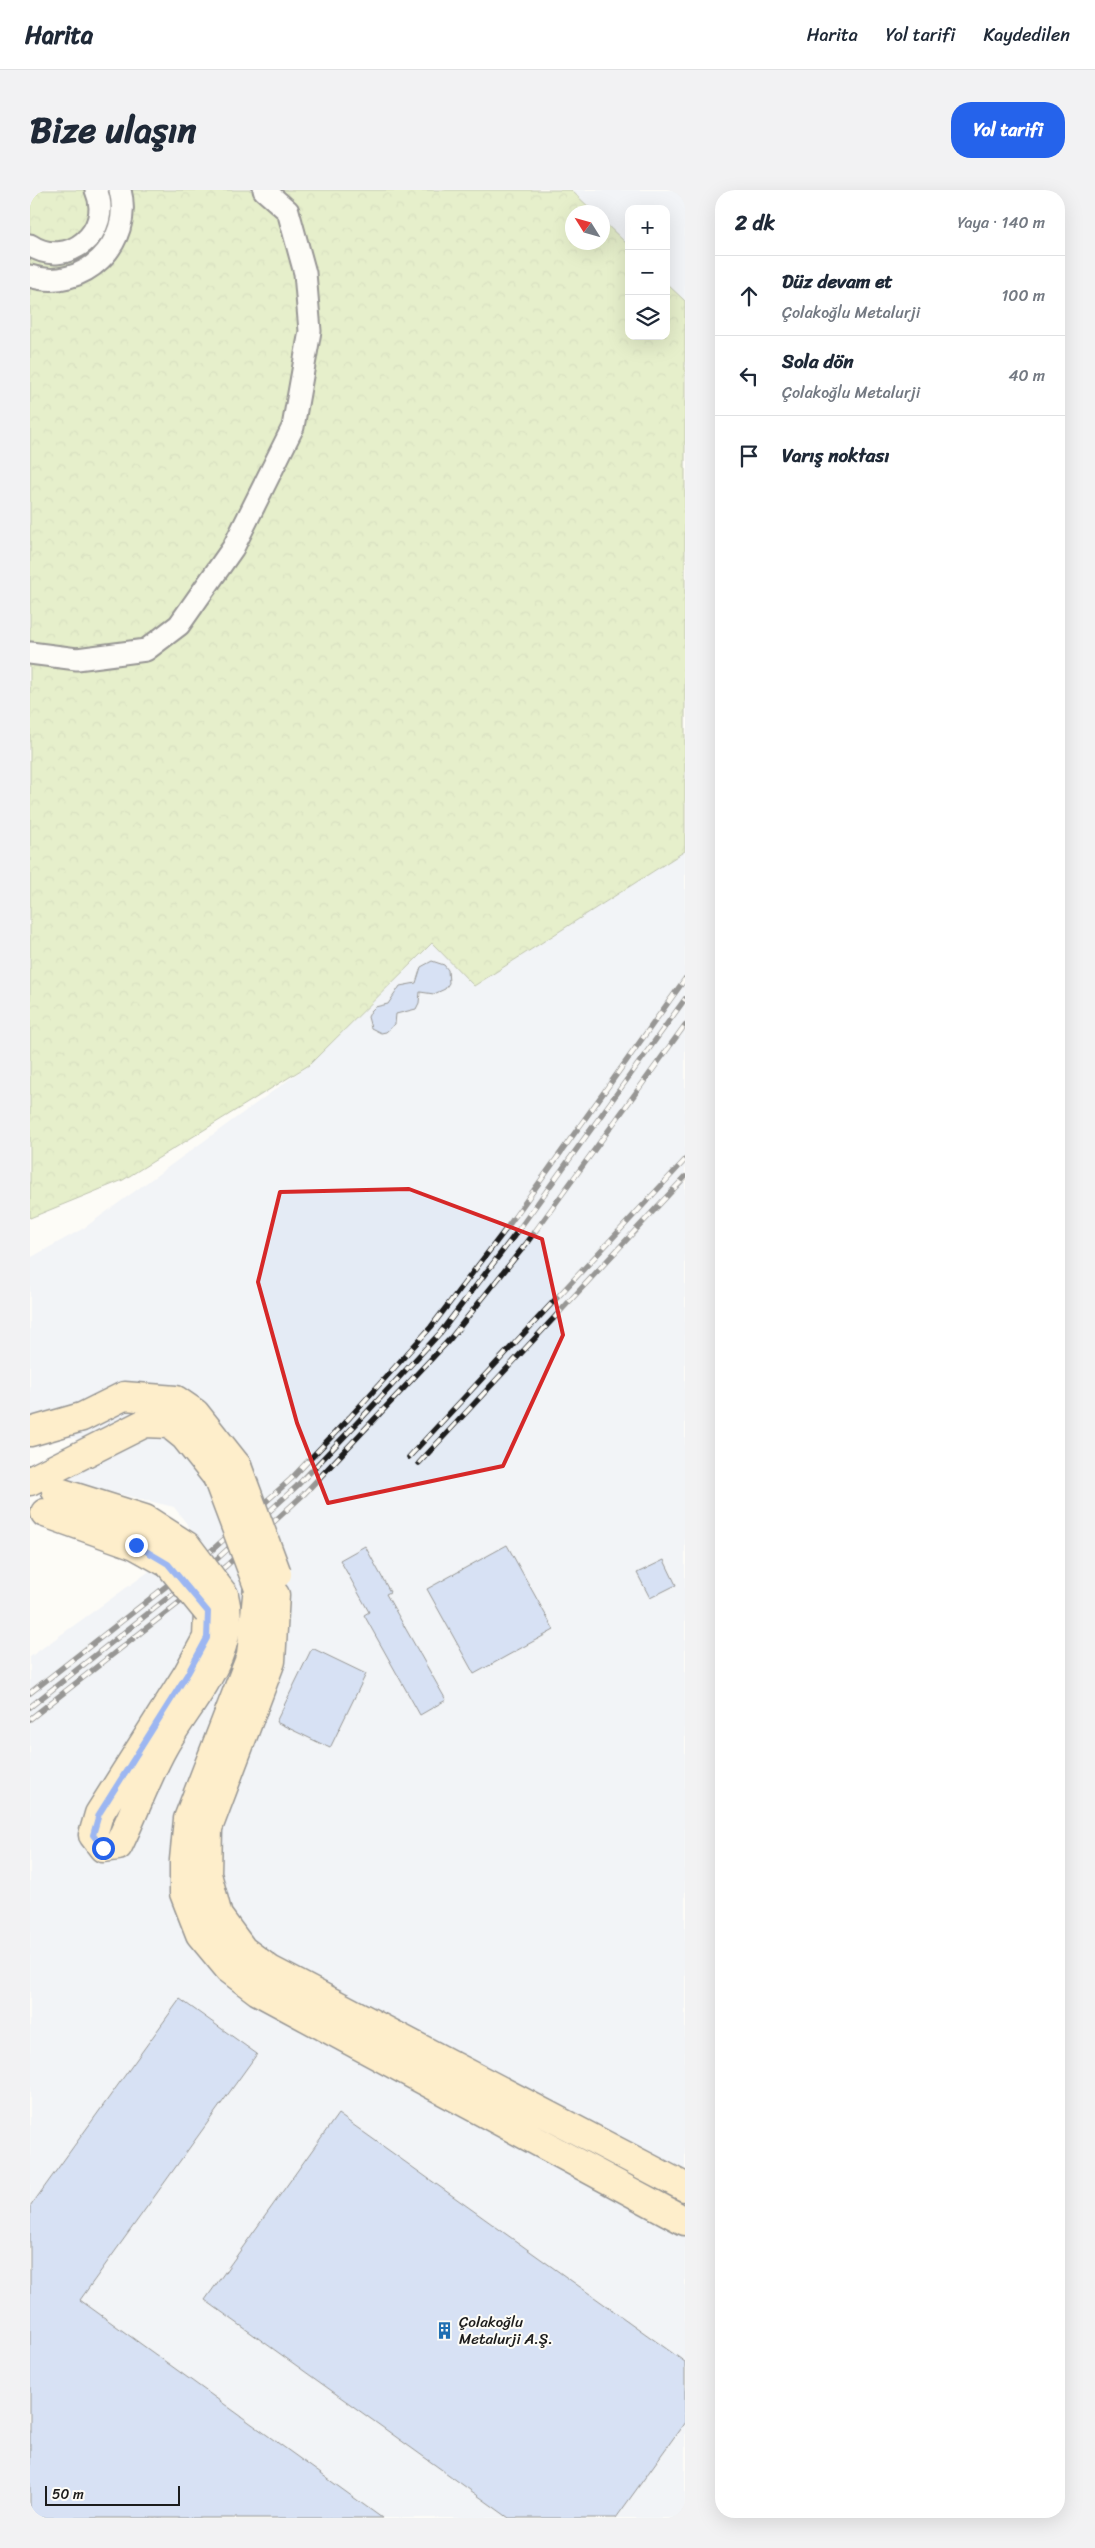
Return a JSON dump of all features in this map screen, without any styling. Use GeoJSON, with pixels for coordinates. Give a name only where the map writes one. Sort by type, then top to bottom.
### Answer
{"type":"FeatureCollection","features":[{"type":"Feature","properties":{"kind":"main road"},"geometry":{"type":"LineString","coordinates":[[30,1432],[82,1417],[124,1396],[176,1400],[195,1413],[227,1472],[258,1586],[252,1656],[188,1819],[184,1892],[209,1925],[229,1969],[258,1990],[685,2221]]}},
{"type":"Feature","properties":{"kind":"main road"},"geometry":{"type":"LineString","coordinates":[[30,1481],[145,1423],[169,1424],[227,1472]]}},
{"type":"Feature","properties":{"kind":"main road"},"geometry":{"type":"LineString","coordinates":[[50,1502],[136,1545],[178,1555],[216,1604],[228,1612],[222,1650],[163,1746],[118,1846],[103,1848],[93,1835],[99,1814],[207,1638],[216,1604]]}},
{"type":"Feature","properties":{"kind":"main road"},"geometry":{"type":"LineString","coordinates":[[209,1925],[270,1970],[685,2187]]}},
{"type":"Feature","properties":{"kind":"street"},"geometry":{"type":"LineString","coordinates":[[30,276],[48,280],[73,276],[85,272],[105,256],[118,234],[122,222],[120,190]]}},
{"type":"Feature","properties":{"kind":"street"},"geometry":{"type":"LineString","coordinates":[[30,654],[77,659],[146,650],[180,625],[233,548],[293,427],[310,331],[304,273],[288,211],[264,190]]}},
{"type":"Feature","properties":{"kind":"street"},"geometry":{"type":"LineString","coordinates":[[30,245],[42,252],[60,253],[69,251],[85,242],[96,228],[99,219],[99,191]]}},
{"type":"Feature","properties":{"kind":"highlighted area"},"geometry":{"type":"Polygon","coordinates":[[[409,1189],[542,1239],[563,1335],[503,1466],[328,1503],[297,1423],[258,1282],[280,1192],[409,1189]]]}},
{"type":"Feature","properties":{"kind":"shaded area"},"geometry":{"type":"Polygon","coordinates":[[[571,190],[685,190],[685,301],[670,287],[670,205],[625,205],[625,242],[610,228],[610,205],[587,205],[571,190]]]}},
{"type":"Feature","properties":{"kind":"shaded area"},"geometry":{"type":"Polygon","coordinates":[[[685,851],[685,2518],[30,2518],[30,1657],[158,1565],[202,1544],[174,1507],[57,1479],[81,1440],[30,1428],[30,1258],[84,1228],[309,1065],[433,943],[475,986],[685,851]]]}},
{"type":"Feature","properties":{"kind":"green space"},"geometry":{"type":"Polygon","coordinates":[[[30,190],[571,190],[587,205],[565,205],[565,250],[610,250],[610,228],[625,242],[625,340],[670,340],[670,287],[685,301],[685,851],[474,986],[432,943],[309,1065],[123,1180],[30,1218],[30,190]]]}},
{"type":"Feature","properties":{"kind":"building"},"geometry":{"type":"Polygon","coordinates":[[[432,961],[444,965],[448,970],[449,983],[445,989],[434,994],[420,992],[419,1003],[416,1009],[396,1014],[395,1024],[386,1032],[381,1033],[371,1028],[368,1017],[371,1011],[375,1007],[388,1004],[400,986],[416,983],[421,967],[432,961]]]}},
{"type":"Feature","properties":{"kind":"building"},"geometry":{"type":"Polygon","coordinates":[[[507,1545],[554,1630],[474,1674],[427,1589],[507,1545]]]}},
{"type":"Feature","properties":{"kind":"building"},"geometry":{"type":"Polygon","coordinates":[[[365,1546],[390,1592],[386,1594],[446,1700],[420,1715],[364,1615],[369,1612],[340,1560],[365,1546]]]}},
{"type":"Feature","properties":{"kind":"building"},"geometry":{"type":"Polygon","coordinates":[[[664,1560],[676,1585],[650,1598],[637,1573],[664,1560]]]}},
{"type":"Feature","properties":{"kind":"building"},"geometry":{"type":"Polygon","coordinates":[[[312,1648],[366,1674],[330,1748],[276,1722],[312,1648]]]}},
{"type":"Feature","properties":{"kind":"building"},"geometry":{"type":"Polygon","coordinates":[[[180,1999],[257,2054],[80,2300],[382,2518],[30,2518],[30,2207],[180,1999]]]}},
{"type":"Feature","properties":{"kind":"building","name":"Çolakoğlu Metalurji A.Ş."},"geometry":{"type":"Polygon","coordinates":[[[338,2114],[685,2362],[685,2422],[616,2518],[509,2518],[205,2300],[338,2114]]]}},
{"type":"Feature","properties":{"kind":"railway"},"geometry":{"type":"LineString","coordinates":[[30,1693],[211,1551],[291,1479],[350,1417],[431,1327],[506,1229],[685,979]]}},
{"type":"Feature","properties":{"kind":"railway"},"geometry":{"type":"LineString","coordinates":[[30,1707],[218,1558],[297,1486],[357,1423],[440,1333],[514,1236],[685,999]]}},
{"type":"Feature","properties":{"kind":"railway"},"geometry":{"type":"LineString","coordinates":[[30,1719],[226,1566],[304,1494],[450,1339],[526,1244],[685,1025]]}},
{"type":"Feature","properties":{"kind":"railway"},"geometry":{"type":"LineString","coordinates":[[409,1457],[685,1160]]}},
{"type":"Feature","properties":{"kind":"railway"},"geometry":{"type":"LineString","coordinates":[[419,1463],[685,1177]]}},
{"type":"Feature","properties":{"kind":"place","name":"Çolakoğlu Metalurji A.Ş."},"geometry":{"type":"Point","coordinates":[445,2331]}},
{"type":"Feature","properties":{"kind":"route"},"geometry":{"type":"LineString","coordinates":[[103,1848],[93,1835],[99,1814],[188,1673],[207,1638],[208,1612],[168,1564],[136,1545]]}}]}
